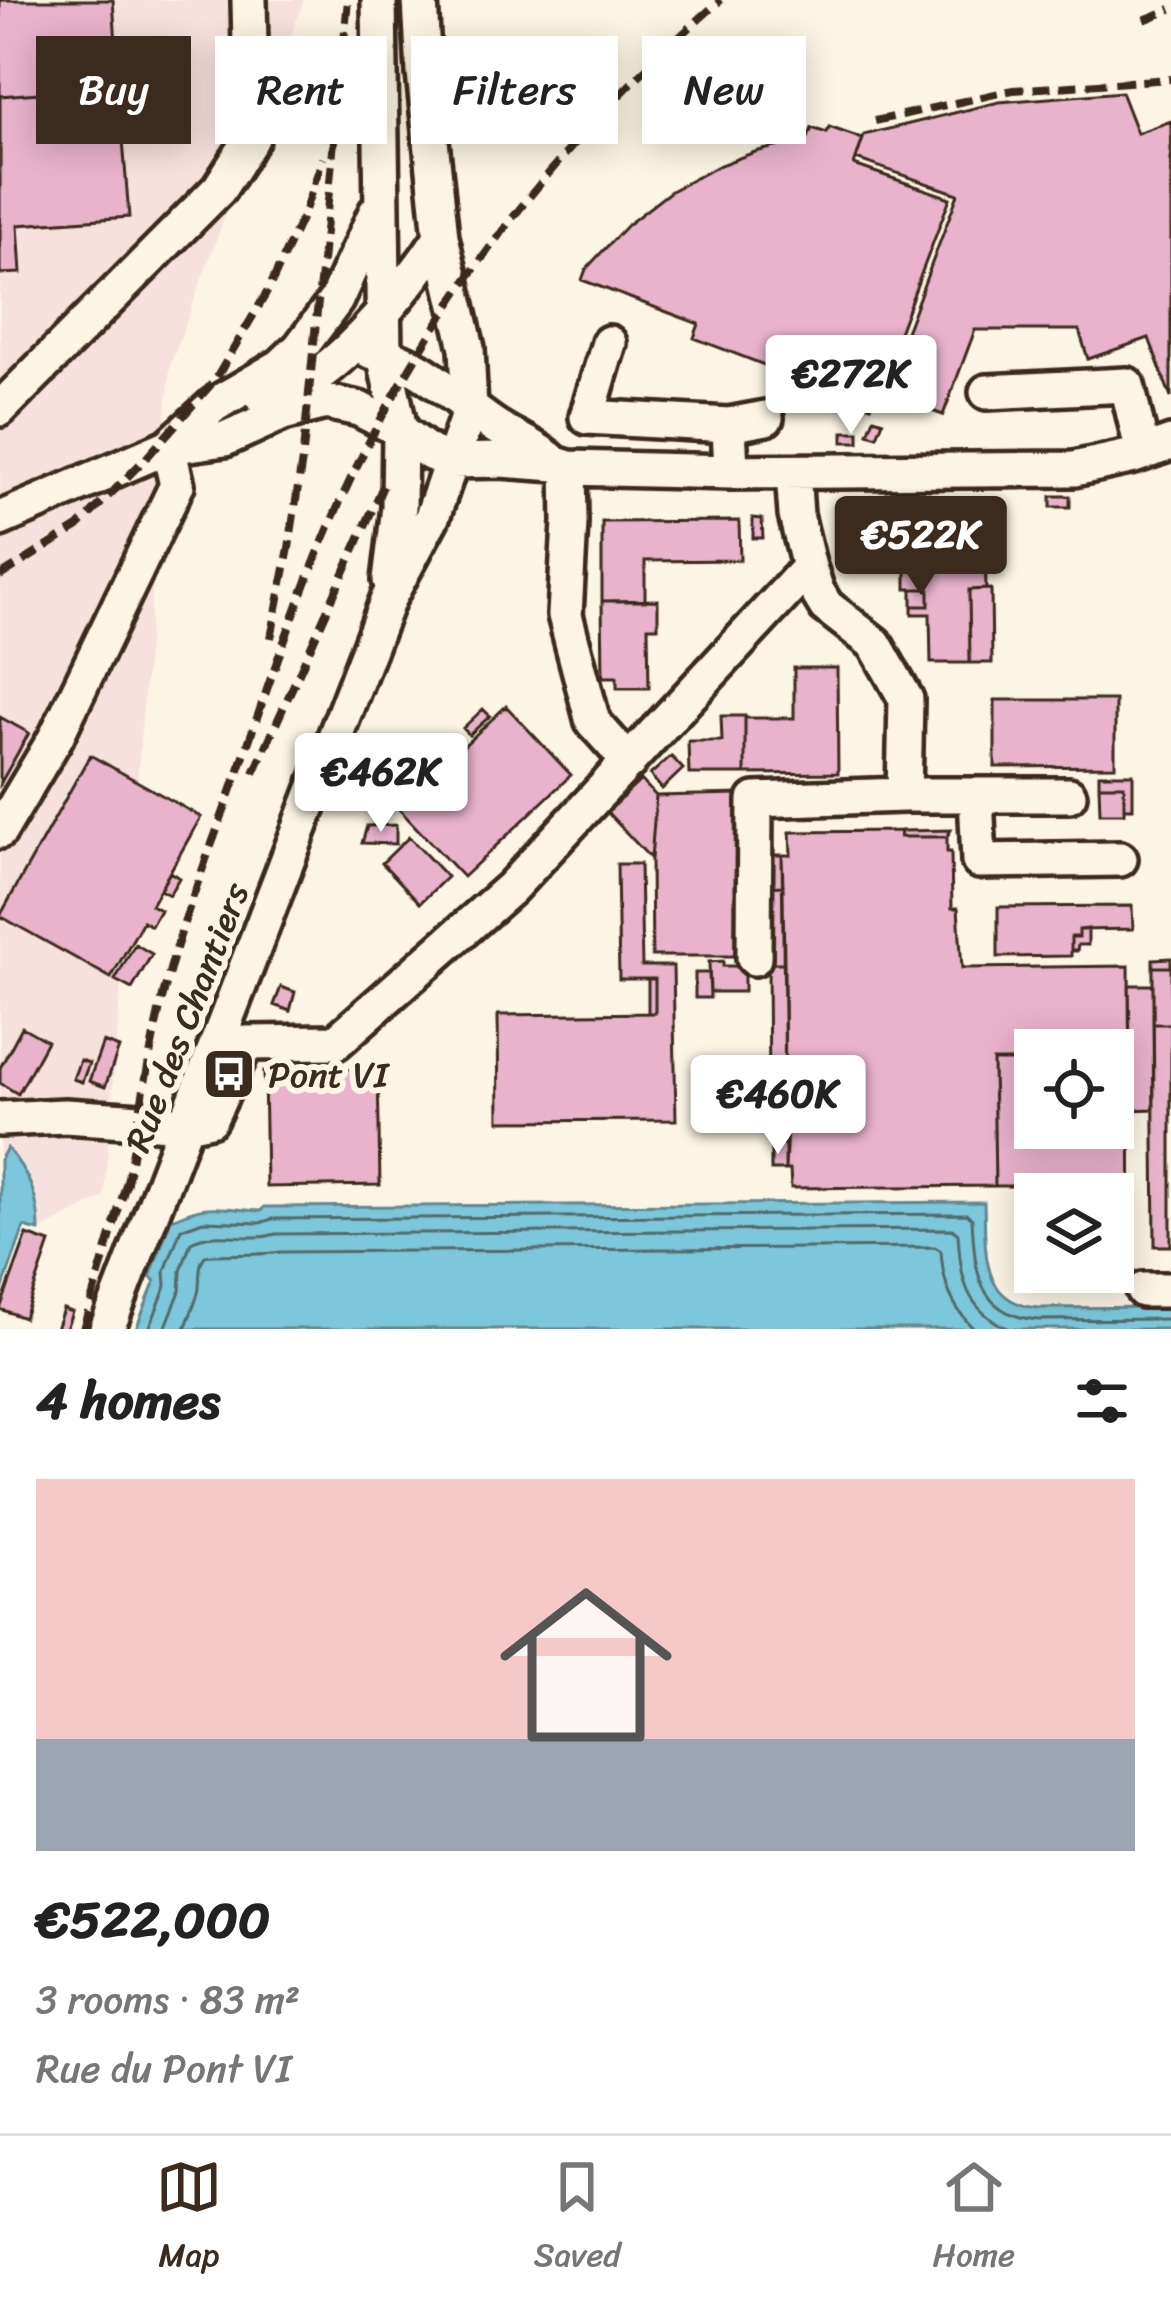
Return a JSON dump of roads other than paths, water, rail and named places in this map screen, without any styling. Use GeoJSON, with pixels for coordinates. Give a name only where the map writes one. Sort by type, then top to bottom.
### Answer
{"type":"FeatureCollection","features":[{"type":"Feature","properties":{"kind":"street"},"geometry":{"type":"LineString","coordinates":[[0,409],[219,189],[252,138],[249,0]]}},
{"type":"Feature","properties":{"kind":"street","name":"Rue des Chantiers"},"geometry":{"type":"LineString","coordinates":[[379,0],[382,310],[400,430],[399,507],[388,599]]}},
{"type":"Feature","properties":{"kind":"street","name":"Rue des Chantiers"},"geometry":{"type":"LineString","coordinates":[[108,1328],[388,599],[423,538],[470,409],[467,347],[441,237],[420,0]]}},
{"type":"Feature","properties":{"kind":"street"},"geometry":{"type":"LineString","coordinates":[[168,447],[214,405],[280,366],[315,330],[335,300],[380,202]]}},
{"type":"Feature","properties":{"kind":"street"},"geometry":{"type":"LineString","coordinates":[[0,519],[310,380],[349,349],[418,272],[441,237]]}},
{"type":"Feature","properties":{"kind":"street"},"geometry":{"type":"LineString","coordinates":[[609,343],[586,418],[729,425],[766,418]]}},
{"type":"Feature","properties":{"kind":"street"},"geometry":{"type":"LineString","coordinates":[[280,366],[349,349],[385,354],[423,371],[470,409],[563,466],[570,522],[565,615],[593,722],[629,762]]}},
{"type":"Feature","properties":{"kind":"street"},"geometry":{"type":"LineString","coordinates":[[168,447],[225,439],[283,413],[326,402],[359,409],[451,461],[731,472],[1074,469],[1157,448],[1127,385],[987,392]]}},
{"type":"Feature","properties":{"kind":"street"},"geometry":{"type":"LineString","coordinates":[[729,425],[731,472]]}},
{"type":"Feature","properties":{"kind":"street"},"geometry":{"type":"LineString","coordinates":[[0,831],[56,737],[177,484],[168,447]]}},
{"type":"Feature","properties":{"kind":"street"},"geometry":{"type":"LineString","coordinates":[[399,507],[451,461]]}},
{"type":"Feature","properties":{"kind":"street"},"geometry":{"type":"LineString","coordinates":[[793,472],[796,515],[817,591],[826,606],[875,644],[906,699],[904,795]]}},
{"type":"Feature","properties":{"kind":"street"},"geometry":{"type":"LineString","coordinates":[[0,1119],[65,1116],[186,1124],[210,1119],[246,1043],[336,1042],[512,888],[809,567]]}},
{"type":"Feature","properties":{"kind":"street"},"geometry":{"type":"LineString","coordinates":[[976,795],[979,861],[1120,859]]}},
{"type":"Feature","properties":{"kind":"street"},"geometry":{"type":"LineString","coordinates":[[754,958],[755,800],[1069,795]]}},
{"type":"Feature","properties":{"kind":"water"},"geometry":{"type":"Polygon","coordinates":[[[7,1148],[31,1187],[39,1231],[24,1227],[0,1296],[0,1160],[7,1148]]]}},
{"type":"Feature","properties":{"kind":"water"},"geometry":{"type":"Polygon","coordinates":[[[984,1202],[989,1270],[1005,1296],[1039,1308],[1171,1307],[1171,1329],[136,1329],[171,1219],[200,1209],[984,1202]]]}},
{"type":"Feature","properties":{"kind":"railway"},"geometry":{"type":"LineString","coordinates":[[271,638],[303,453],[348,0]]}},
{"type":"Feature","properties":{"kind":"railway"},"geometry":{"type":"LineString","coordinates":[[126,1187],[157,1023],[189,908],[298,603],[371,438],[453,300],[550,171],[604,111],[721,0]]}},
{"type":"Feature","properties":{"kind":"railway"},"geometry":{"type":"LineString","coordinates":[[1144,20],[1171,9]]}},
{"type":"Feature","properties":{"kind":"railway"},"geometry":{"type":"LineString","coordinates":[[875,121],[1013,90],[1171,79]]}},
{"type":"Feature","properties":{"kind":"railway"},"geometry":{"type":"LineString","coordinates":[[0,576],[78,527],[215,380],[269,289],[323,158]]}},
{"type":"Feature","properties":{"kind":"railway"},"geometry":{"type":"LineString","coordinates":[[254,773],[383,486]]}},
{"type":"Feature","properties":{"kind":"railway"},"geometry":{"type":"LineString","coordinates":[[83,1329],[129,1174]]}},
{"type":"Feature","properties":{"kind":"place","name":"Pont VI"},"geometry":{"type":"Point","coordinates":[229,1074]}}]}
